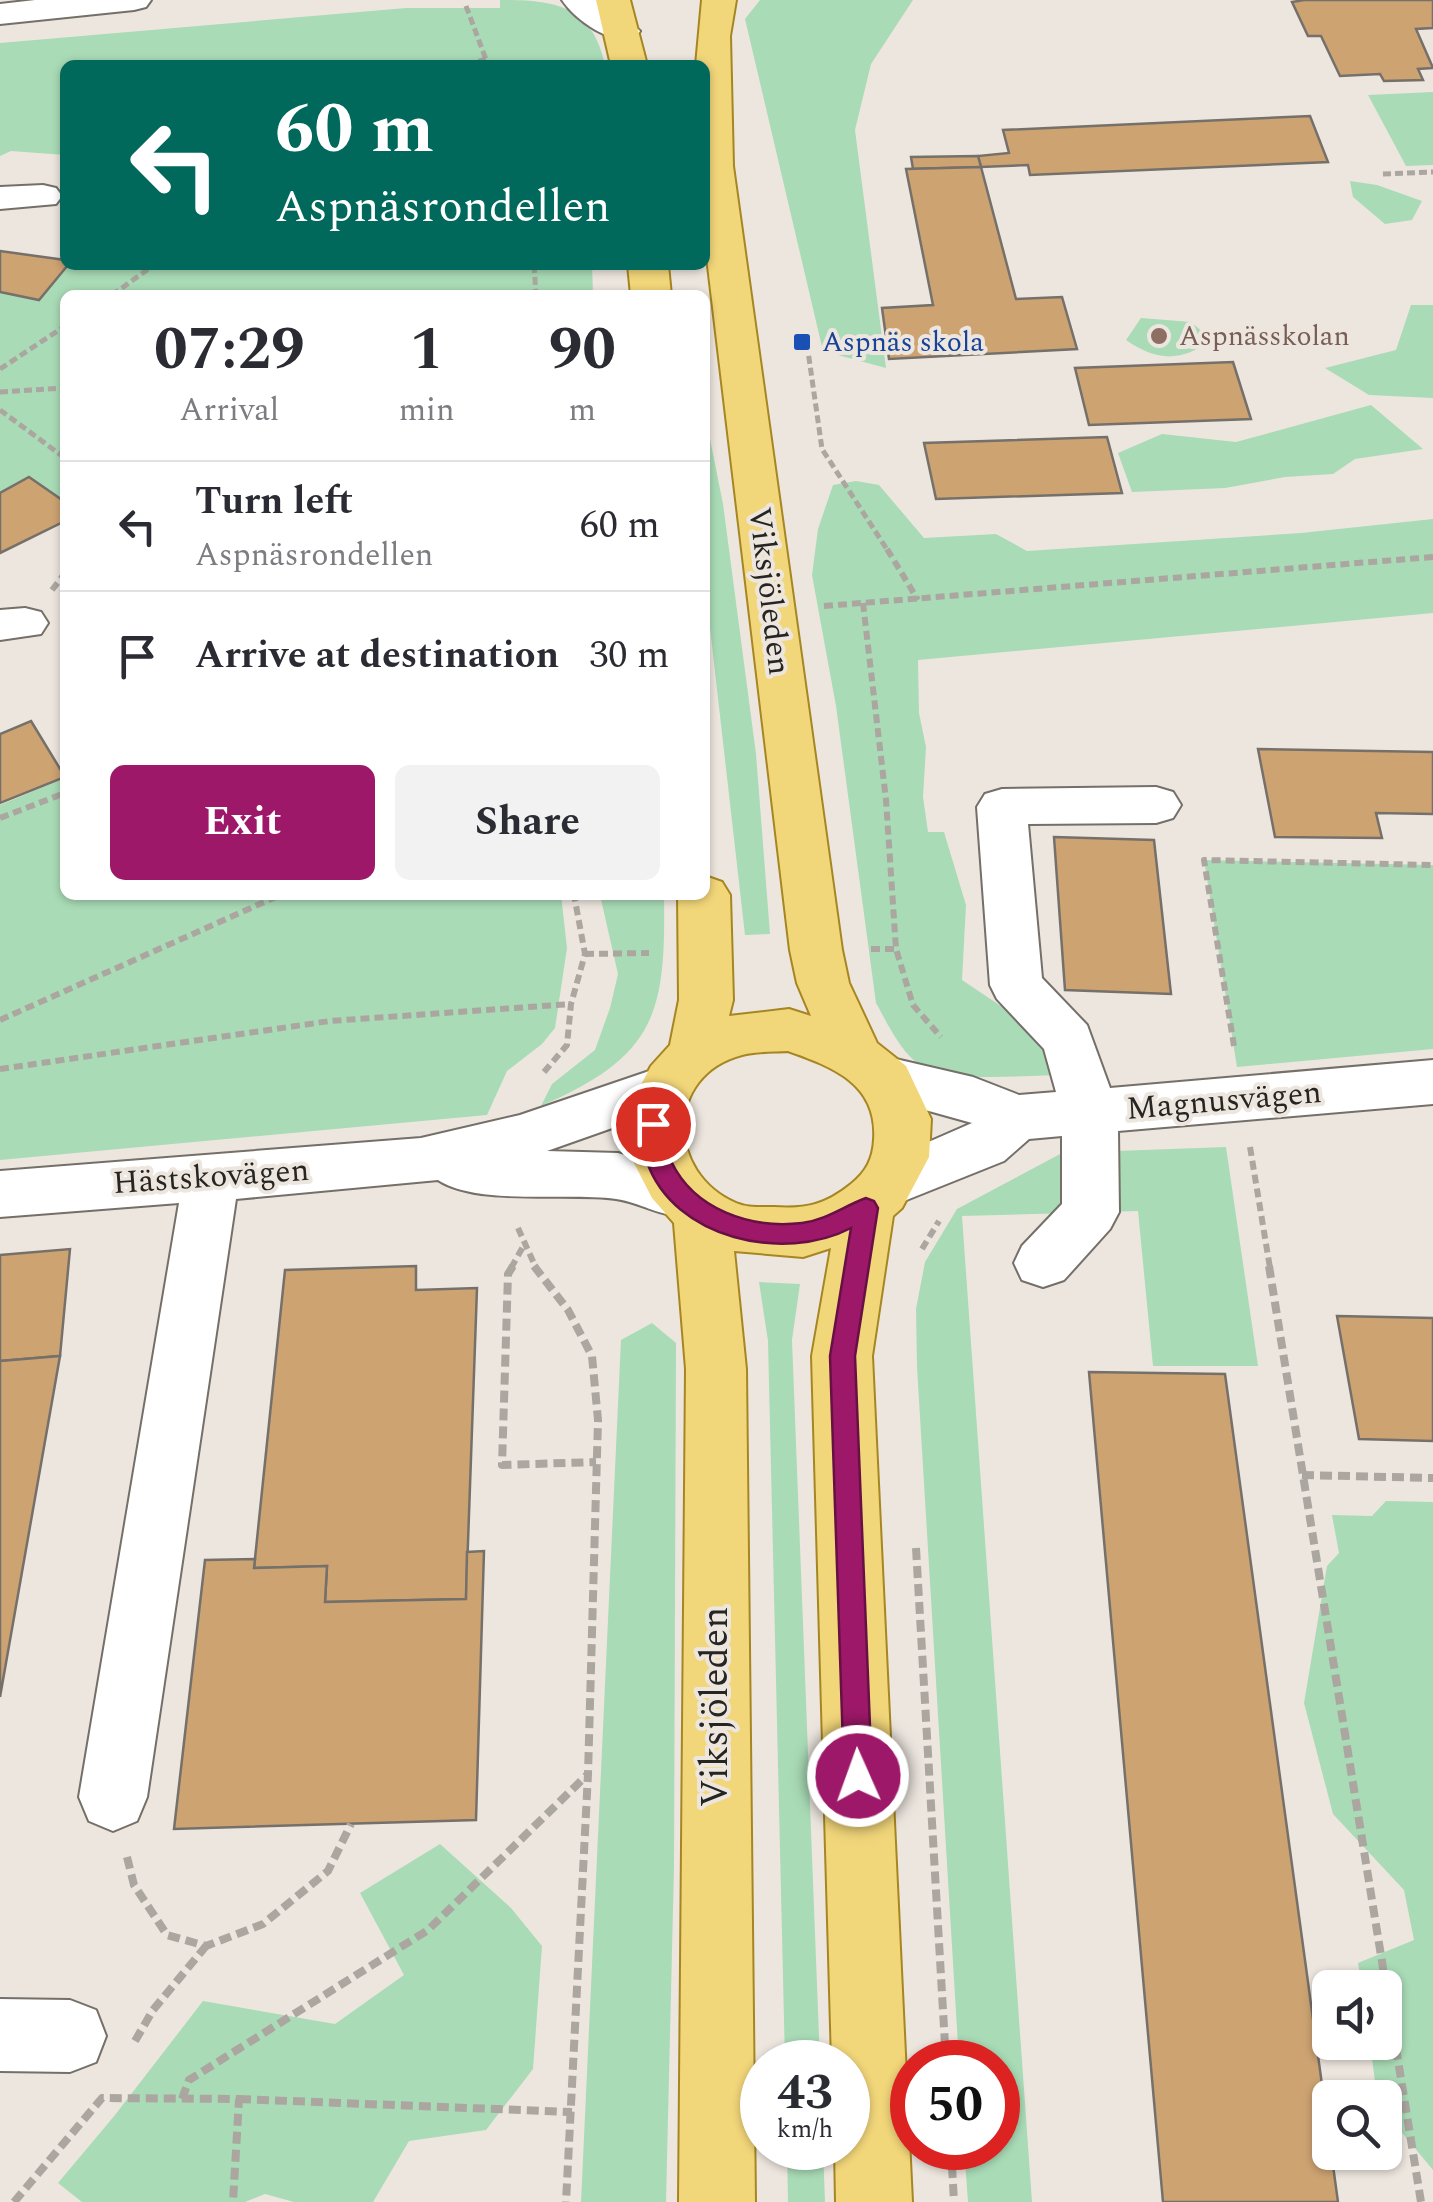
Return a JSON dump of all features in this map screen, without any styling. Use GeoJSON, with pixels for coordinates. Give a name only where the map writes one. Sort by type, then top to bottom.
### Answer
{"type":"FeatureCollection","features":[{"type":"Feature","properties":{"kind":"main road","name":"Viksjöleden"},"geometry":{"type":"LineString","coordinates":[[719,0],[713,36],[710,148],[816,950],[823,983],[870,1064]]}},
{"type":"Feature","properties":{"kind":"main road"},"geometry":{"type":"LineString","coordinates":[[682,16],[689,60]]}},
{"type":"Feature","properties":{"kind":"main road"},"geometry":{"type":"LineString","coordinates":[[704,900],[706,1000],[679,1071],[653,1124],[658,1161],[691,1203],[733,1227],[767,1234],[820,1229],[878,1196]]}},
{"type":"Feature","properties":{"kind":"main road"},"geometry":{"type":"LineString","coordinates":[[679,1071],[723,1039],[756,1031],[789,1030],[822,1036],[870,1064],[904,1116],[903,1156],[878,1196],[842,1356],[874,2202]]}},
{"type":"Feature","properties":{"kind":"main road","name":"Viksjöleden"},"geometry":{"type":"LineString","coordinates":[[691,1203],[716,1369],[716,2202]]}},
{"type":"Feature","properties":{"kind":"street"},"geometry":{"type":"LineString","coordinates":[[0,14],[154,0]]}},
{"type":"Feature","properties":{"kind":"street"},"geometry":{"type":"LineString","coordinates":[[579,0],[621,32]]}},
{"type":"Feature","properties":{"kind":"street"},"geometry":{"type":"LineString","coordinates":[[0,198],[43,196]]}},
{"type":"Feature","properties":{"kind":"street"},"geometry":{"type":"LineString","coordinates":[[1043,1264],[1090,1212],[1090,1113],[1068,1040],[1016,985],[1002,807],[1156,805]]}},
{"type":"Feature","properties":{"kind":"street","name":"Magnusvägen"},"geometry":{"type":"LineString","coordinates":[[870,1064],[973,1099],[1015,1118],[1433,1082]]}},
{"type":"Feature","properties":{"kind":"street","name":"Hästskovägen"},"geometry":{"type":"LineString","coordinates":[[520,1155],[679,1071]]}},
{"type":"Feature","properties":{"kind":"street"},"geometry":{"type":"LineString","coordinates":[[878,1196],[984,1146],[1015,1118]]}},
{"type":"Feature","properties":{"kind":"street","name":"Hästskovägen"},"geometry":{"type":"LineString","coordinates":[[0,1194],[520,1155],[618,1176],[691,1203]]}},
{"type":"Feature","properties":{"kind":"street"},"geometry":{"type":"LineString","coordinates":[[113,1797],[211,1176]]}},
{"type":"Feature","properties":{"kind":"street"},"geometry":{"type":"LineString","coordinates":[[0,2034],[103,2058]]}},
{"type":"Feature","properties":{"kind":"path"},"geometry":{"type":"LineString","coordinates":[[466,6],[486,60]]}},
{"type":"Feature","properties":{"kind":"path"},"geometry":{"type":"LineString","coordinates":[[1383,174],[1433,172]]}},
{"type":"Feature","properties":{"kind":"path"},"geometry":{"type":"LineString","coordinates":[[119,290],[147,270]]}},
{"type":"Feature","properties":{"kind":"path"},"geometry":{"type":"LineString","coordinates":[[0,369],[60,329]]}},
{"type":"Feature","properties":{"kind":"path"},"geometry":{"type":"LineString","coordinates":[[807,344],[822,450],[838,468],[918,600]]}},
{"type":"Feature","properties":{"kind":"path"},"geometry":{"type":"LineString","coordinates":[[0,392],[60,388]]}},
{"type":"Feature","properties":{"kind":"path"},"geometry":{"type":"LineString","coordinates":[[0,410],[60,454]]}},
{"type":"Feature","properties":{"kind":"path"},"geometry":{"type":"LineString","coordinates":[[824,606],[1433,557]]}},
{"type":"Feature","properties":{"kind":"path"},"geometry":{"type":"LineString","coordinates":[[863,604],[886,800],[896,949],[913,1004],[950,1044]]}},
{"type":"Feature","properties":{"kind":"path"},"geometry":{"type":"LineString","coordinates":[[0,818],[60,794]]}},
{"type":"Feature","properties":{"kind":"path"},"geometry":{"type":"LineString","coordinates":[[1422,2202],[1204,860],[1433,865]]}},
{"type":"Feature","properties":{"kind":"path"},"geometry":{"type":"LineString","coordinates":[[0,1020],[269,900]]}},
{"type":"Feature","properties":{"kind":"path"},"geometry":{"type":"LineString","coordinates":[[566,2202],[588,1774],[598,1420],[592,1356],[568,1310],[530,1261],[516,1222],[521,1108],[567,1045],[572,1004],[585,954],[575,900]]}},
{"type":"Feature","properties":{"kind":"path"},"geometry":{"type":"LineString","coordinates":[[0,1069],[330,1021],[572,1004]]}},
{"type":"Feature","properties":{"kind":"path"},"geometry":{"type":"LineString","coordinates":[[915,1261],[935,1226],[946,1216]]}},
{"type":"Feature","properties":{"kind":"path"},"geometry":{"type":"LineString","coordinates":[[524,1245],[508,1274],[502,1465],[596,1462]]}},
{"type":"Feature","properties":{"kind":"path"},"geometry":{"type":"LineString","coordinates":[[1302,1475],[1433,1478]]}},
{"type":"Feature","properties":{"kind":"path"},"geometry":{"type":"LineString","coordinates":[[915,1527],[945,2040]]}},
{"type":"Feature","properties":{"kind":"path"},"geometry":{"type":"LineString","coordinates":[[182,2099],[188,2080],[428,1930],[588,1774]]}},
{"type":"Feature","properties":{"kind":"path"},"geometry":{"type":"LineString","coordinates":[[113,1797],[134,1885],[167,1935],[206,1946]]}},
{"type":"Feature","properties":{"kind":"path"},"geometry":{"type":"LineString","coordinates":[[14,2202],[102,2098],[103,2058],[153,2010],[206,1946],[262,1924],[328,1871],[352,1824]]}},
{"type":"Feature","properties":{"kind":"path"},"geometry":{"type":"LineString","coordinates":[[102,2098],[572,2112]]}},
{"type":"Feature","properties":{"kind":"path"},"geometry":{"type":"LineString","coordinates":[[232,2202],[239,2100]]}},
{"type":"Feature","properties":{"kind":"path"},"geometry":{"type":"LineString","coordinates":[[952,2170],[954,2202]]}},
{"type":"Feature","properties":{"kind":"green space"},"geometry":{"type":"Polygon","coordinates":[[[500,0],[553,4],[568,10],[591,29],[604,60],[60,60],[60,155],[11,151],[0,156],[0,43],[406,8],[500,8],[500,0]]]}},
{"type":"Feature","properties":{"kind":"green space"},"geometry":{"type":"Polygon","coordinates":[[[760,0],[913,0],[871,64],[855,130],[886,368],[823,351],[745,19],[760,0]]]}},
{"type":"Feature","properties":{"kind":"green space"},"geometry":{"type":"Polygon","coordinates":[[[1433,92],[1433,165],[1406,166],[1368,95],[1433,92]]]}},
{"type":"Feature","properties":{"kind":"green space"},"geometry":{"type":"Polygon","coordinates":[[[1350,181],[1377,185],[1422,201],[1412,220],[1385,224],[1353,197],[1350,181]]]}},
{"type":"Feature","properties":{"kind":"green space"},"geometry":{"type":"Polygon","coordinates":[[[64,270],[592,270],[593,290],[60,290],[60,499],[29,477],[0,493],[0,292],[39,300],[64,270]]]}},
{"type":"Feature","properties":{"kind":"green space"},"geometry":{"type":"Polygon","coordinates":[[[1411,305],[1433,305],[1433,398],[1369,395],[1325,368],[1396,350],[1411,305]]]}},
{"type":"Feature","properties":{"kind":"green space"},"geometry":{"type":"Polygon","coordinates":[[[1141,318],[1191,322],[1211,339],[1179,355],[1148,352],[1126,340],[1141,318]]]}},
{"type":"Feature","properties":{"kind":"green space"},"geometry":{"type":"Polygon","coordinates":[[[1371,405],[1423,449],[1355,459],[1333,474],[1285,477],[1225,488],[1132,492],[1118,453],[1162,434],[1236,442],[1371,405]]]}},
{"type":"Feature","properties":{"kind":"green space"},"geometry":{"type":"Polygon","coordinates":[[[710,439],[723,504],[756,754],[770,934],[745,935],[710,628],[710,439]]]}},
{"type":"Feature","properties":{"kind":"green space"},"geometry":{"type":"Polygon","coordinates":[[[856,481],[879,485],[924,538],[996,534],[1027,551],[1301,533],[1433,519],[1433,613],[918,660],[928,832],[944,832],[966,905],[962,980],[1062,1047],[1068,1075],[975,1077],[928,1070],[904,1050],[876,1003],[836,706],[812,575],[818,529],[833,485],[856,481]]]}},
{"type":"Feature","properties":{"kind":"green space"},"geometry":{"type":"Polygon","coordinates":[[[60,780],[60,900],[562,900],[567,948],[555,1028],[542,1044],[507,1071],[487,1115],[0,1160],[0,805],[60,780]]]}},
{"type":"Feature","properties":{"kind":"green space"},"geometry":{"type":"Polygon","coordinates":[[[1204,860],[1433,865],[1433,1049],[1237,1067],[1204,860]]]}},
{"type":"Feature","properties":{"kind":"green space"},"geometry":{"type":"Polygon","coordinates":[[[601,900],[664,900],[662,971],[646,1026],[631,1049],[609,1069],[541,1106],[552,1084],[595,1050],[618,974],[601,900]]]}},
{"type":"Feature","properties":{"kind":"green space"},"geometry":{"type":"Polygon","coordinates":[[[1226,1147],[1258,1366],[1153,1366],[1138,1211],[962,1216],[1032,2202],[968,2202],[966,2170],[1020,2170],[1020,2040],[958,2040],[916,1309],[925,1262],[957,1209],[1062,1153],[1226,1147]]]}},
{"type":"Feature","properties":{"kind":"green space"},"geometry":{"type":"Polygon","coordinates":[[[759,1282],[800,1284],[792,1340],[819,2040],[784,2040],[768,1341],[759,1282]]]}},
{"type":"Feature","properties":{"kind":"green space"},"geometry":{"type":"Polygon","coordinates":[[[652,1323],[676,1343],[674,1867],[666,2202],[581,2202],[621,1340],[652,1323]]]}},
{"type":"Feature","properties":{"kind":"green space"},"geometry":{"type":"Polygon","coordinates":[[[1386,1501],[1433,1502],[1433,2170],[1402,2133],[1402,2080],[1375,2080],[1372,2060],[1402,2060],[1402,1970],[1359,1970],[1358,1963],[1414,1940],[1404,1890],[1333,1814],[1304,1703],[1327,1566],[1339,1553],[1332,1515],[1372,1516],[1386,1501]]]}},
{"type":"Feature","properties":{"kind":"green space"},"geometry":{"type":"Polygon","coordinates":[[[440,1844],[511,1908],[542,1946],[533,2069],[486,2130],[409,2141],[373,2202],[294,2202],[265,2194],[245,2202],[82,2202],[58,2183],[203,2001],[335,2024],[404,1975],[360,1893],[440,1844]]]}},
{"type":"Feature","properties":{"kind":"green space"},"geometry":{"type":"Polygon","coordinates":[[[787,2170],[824,2170],[825,2202],[788,2202],[787,2170]]]}},
{"type":"Feature","properties":{"kind":"building"},"geometry":{"type":"Polygon","coordinates":[[[1433,0],[1433,28],[1416,29],[1433,68],[1418,69],[1423,80],[1384,81],[1380,74],[1340,76],[1321,36],[1308,36],[1292,2],[1433,0]]]}},
{"type":"Feature","properties":{"kind":"building"},"geometry":{"type":"Polygon","coordinates":[[[1310,116],[1328,162],[1030,175],[1028,165],[981,167],[978,156],[1009,153],[1003,130],[1310,116]]]}},
{"type":"Feature","properties":{"kind":"building"},"geometry":{"type":"Polygon","coordinates":[[[978,156],[981,167],[913,169],[911,157],[978,156]]]}},
{"type":"Feature","properties":{"kind":"building"},"geometry":{"type":"Polygon","coordinates":[[[981,167],[1016,299],[1062,297],[1077,349],[889,359],[882,308],[933,305],[906,169],[981,167]]]}},
{"type":"Feature","properties":{"kind":"building"},"geometry":{"type":"Polygon","coordinates":[[[0,251],[60,259],[60,270],[64,270],[39,300],[0,292],[0,251]]]}},
{"type":"Feature","properties":{"kind":"building"},"geometry":{"type":"Polygon","coordinates":[[[1233,362],[1251,419],[1089,425],[1075,368],[1233,362]]]}},
{"type":"Feature","properties":{"kind":"building"},"geometry":{"type":"Polygon","coordinates":[[[1107,437],[1122,493],[936,499],[924,443],[1107,437]]]}},
{"type":"Feature","properties":{"kind":"building"},"geometry":{"type":"Polygon","coordinates":[[[29,477],[60,499],[60,523],[0,553],[0,493],[29,477]]]}},
{"type":"Feature","properties":{"kind":"building"},"geometry":{"type":"Polygon","coordinates":[[[31,721],[60,769],[60,779],[0,803],[0,734],[31,721]]]}},
{"type":"Feature","properties":{"kind":"building"},"geometry":{"type":"Polygon","coordinates":[[[1258,749],[1433,752],[1433,814],[1376,813],[1382,838],[1275,837],[1258,749]]]}},
{"type":"Feature","properties":{"kind":"building"},"geometry":{"type":"Polygon","coordinates":[[[1054,837],[1154,840],[1171,994],[1065,990],[1054,837]]]}},
{"type":"Feature","properties":{"kind":"building"},"geometry":{"type":"Polygon","coordinates":[[[70,1249],[60,1356],[0,1361],[0,1255],[70,1249]]]}},
{"type":"Feature","properties":{"kind":"building"},"geometry":{"type":"Polygon","coordinates":[[[416,1266],[416,1290],[477,1288],[466,1599],[325,1602],[327,1566],[254,1568],[285,1270],[416,1266]]]}},
{"type":"Feature","properties":{"kind":"building"},"geometry":{"type":"Polygon","coordinates":[[[1337,1316],[1433,1318],[1433,1441],[1359,1439],[1337,1316]]]}},
{"type":"Feature","properties":{"kind":"building"},"geometry":{"type":"Polygon","coordinates":[[[60,1356],[0,1697],[0,1361],[60,1356]]]}},
{"type":"Feature","properties":{"kind":"building"},"geometry":{"type":"Polygon","coordinates":[[[1089,1372],[1225,1374],[1312,2011],[1312,2060],[1319,2060],[1321,2080],[1312,2080],[1312,2170],[1334,2170],[1338,2202],[1163,2202],[1089,1372]]]}},
{"type":"Feature","properties":{"kind":"building"},"geometry":{"type":"Polygon","coordinates":[[[484,1551],[476,1820],[174,1829],[205,1560],[255,1559],[254,1568],[327,1566],[325,1602],[466,1599],[467,1552],[484,1551]]]}},
{"type":"Feature","properties":{"kind":"place","name":"Aspnässkolan"},"geometry":{"type":"Point","coordinates":[1159,336]}},
{"type":"Feature","properties":{"kind":"place","name":"Aspnäs skola"},"geometry":{"type":"Point","coordinates":[802,342]}},
{"type":"Feature","properties":{"kind":"route"},"geometry":{"type":"LineString","coordinates":[[653,1124],[658,1161],[680,1194],[702,1212],[733,1227],[767,1234],[803,1233],[837,1224],[866,1208],[842,1356],[858,1776]]}}]}
